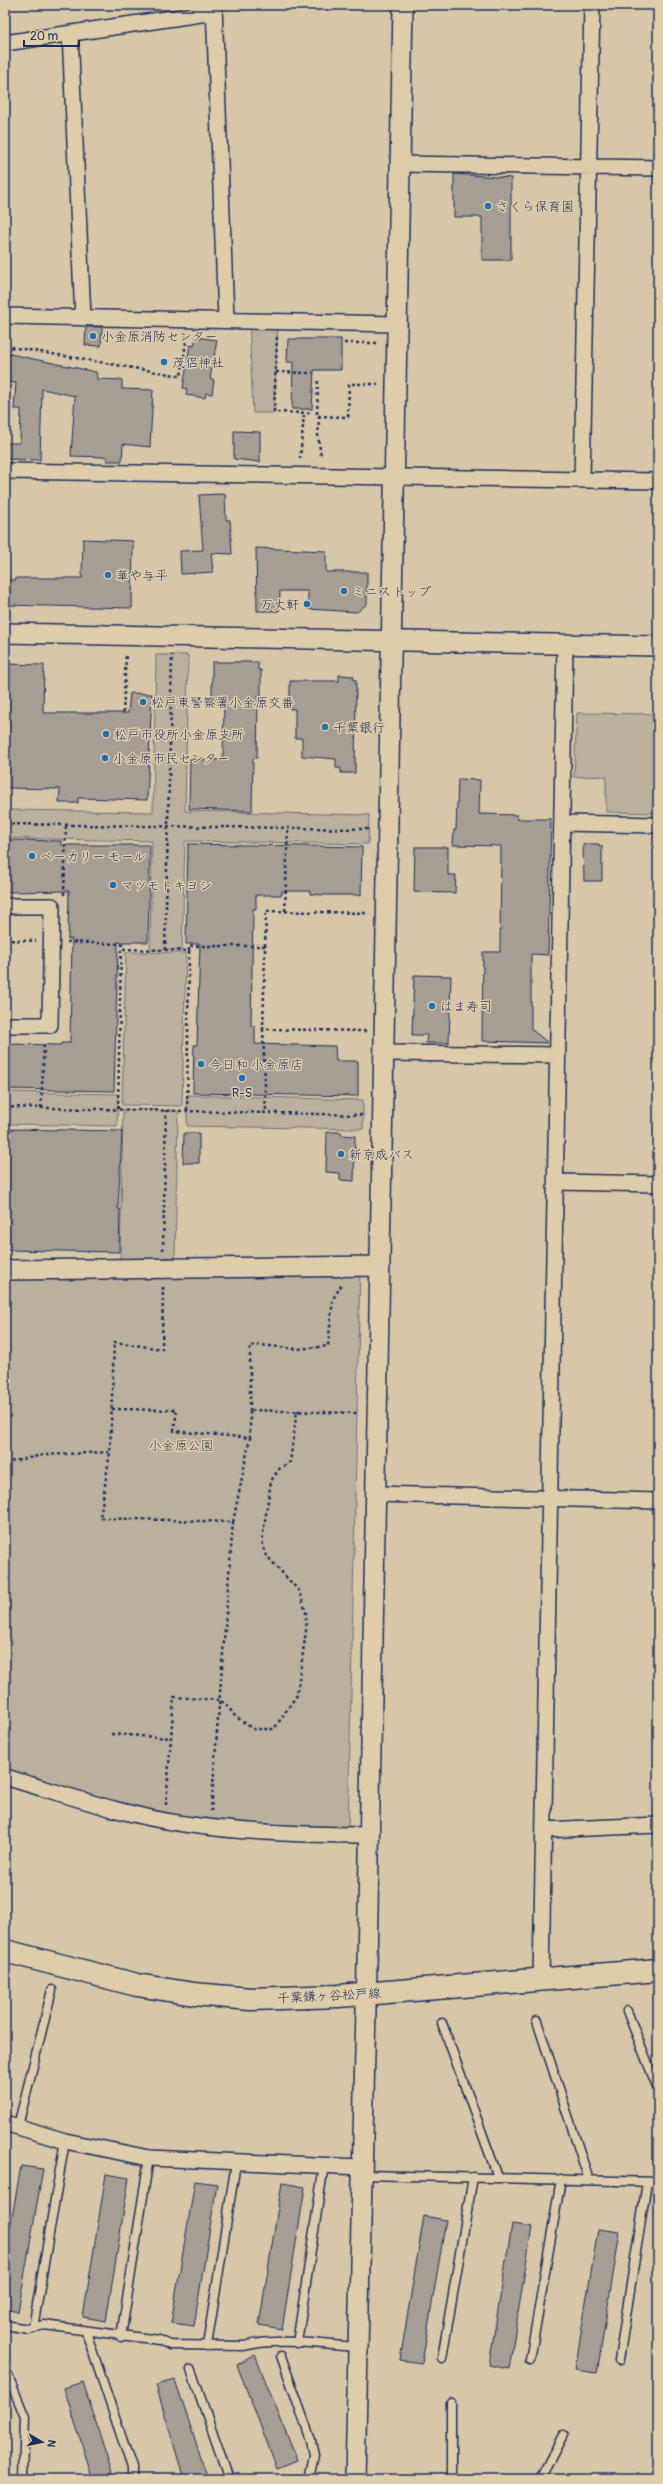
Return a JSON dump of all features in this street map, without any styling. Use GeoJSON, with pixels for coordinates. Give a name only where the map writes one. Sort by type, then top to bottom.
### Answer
{"type":"FeatureCollection","features":[{"type":"Feature","properties":{"kind":"main road","name":"千葉鎌ヶ谷松戸線"},"geometry":{"type":"LineString","coordinates":[[5,1951],[137,1985],[194,1994],[251,1999],[366,1994],[658,1970]]}},
{"type":"Feature","properties":{"kind":"street"},"geometry":{"type":"LineString","coordinates":[[355,2479],[387,913],[396,324],[403,5]]}},
{"type":"Feature","properties":{"kind":"street"},"geometry":{"type":"LineString","coordinates":[[582,480],[592,5]]}},
{"type":"Feature","properties":{"kind":"street"},"geometry":{"type":"LineString","coordinates":[[5,43],[214,8],[226,319]]}},
{"type":"Feature","properties":{"kind":"street"},"geometry":{"type":"LineString","coordinates":[[70,33],[83,318]]}},
{"type":"Feature","properties":{"kind":"street"},"geometry":{"type":"LineString","coordinates":[[399,164],[658,168]]}},
{"type":"Feature","properties":{"kind":"street"},"geometry":{"type":"LineString","coordinates":[[5,316],[226,319],[396,324]]}},
{"type":"Feature","properties":{"kind":"street"},"geometry":{"type":"LineString","coordinates":[[5,471],[658,481]]}},
{"type":"Feature","properties":{"kind":"street"},"geometry":{"type":"LineString","coordinates":[[5,634],[658,646]]}},
{"type":"Feature","properties":{"kind":"street"},"geometry":{"type":"LineString","coordinates":[[541,1979],[563,823],[565,644]]}},
{"type":"Feature","properties":{"kind":"street"},"geometry":{"type":"LineString","coordinates":[[563,823],[658,824]]}},
{"type":"Feature","properties":{"kind":"street"},"geometry":{"type":"LineString","coordinates":[[5,906],[52,906],[50,1025],[5,1025]]}},
{"type":"Feature","properties":{"kind":"street"},"geometry":{"type":"LineString","coordinates":[[384,1053],[558,1055]]}},
{"type":"Feature","properties":{"kind":"street"},"geometry":{"type":"LineString","coordinates":[[556,1182],[658,1184]]}},
{"type":"Feature","properties":{"kind":"street"},"geometry":{"type":"LineString","coordinates":[[5,1270],[380,1266]]}},
{"type":"Feature","properties":{"kind":"street"},"geometry":{"type":"LineString","coordinates":[[374,1494],[658,1501]]}},
{"type":"Feature","properties":{"kind":"street"},"geometry":{"type":"LineString","coordinates":[[5,1777],[165,1820],[244,1831],[369,1835]]}},
{"type":"Feature","properties":{"kind":"street"},"geometry":{"type":"LineString","coordinates":[[544,1830],[658,1825]]}},
{"type":"Feature","properties":{"kind":"street"},"geometry":{"type":"LineString","coordinates":[[12,2124],[65,2141],[149,2158],[236,2163],[324,2165],[362,2171]]}},
{"type":"Feature","properties":{"kind":"lane"},"geometry":{"type":"LineString","coordinates":[[12,2124],[52,1990]]}},
{"type":"Feature","properties":{"kind":"lane"},"geometry":{"type":"LineString","coordinates":[[627,2011],[658,2089]]}},
{"type":"Feature","properties":{"kind":"lane"},"geometry":{"type":"LineString","coordinates":[[537,2021],[589,2180]]}},
{"type":"Feature","properties":{"kind":"lane"},"geometry":{"type":"LineString","coordinates":[[442,2023],[498,2177]]}},
{"type":"Feature","properties":{"kind":"lane"},"geometry":{"type":"LineString","coordinates":[[33,2328],[65,2141]]}},
{"type":"Feature","properties":{"kind":"lane"},"geometry":{"type":"LineString","coordinates":[[120,2337],[149,2158]]}},
{"type":"Feature","properties":{"kind":"lane"},"geometry":{"type":"LineString","coordinates":[[207,2346],[236,2163]]}},
{"type":"Feature","properties":{"kind":"lane"},"geometry":{"type":"LineString","coordinates":[[297,2343],[324,2165]]}},
{"type":"Feature","properties":{"kind":"lane"},"geometry":{"type":"LineString","coordinates":[[362,2171],[473,2177],[658,2182]]}},
{"type":"Feature","properties":{"kind":"lane"},"geometry":{"type":"LineString","coordinates":[[442,2358],[473,2177]]}},
{"type":"Feature","properties":{"kind":"lane"},"geometry":{"type":"LineString","coordinates":[[530,2360],[561,2179]]}},
{"type":"Feature","properties":{"kind":"lane"},"geometry":{"type":"LineString","coordinates":[[619,2360],[647,2182]]}},
{"type":"Feature","properties":{"kind":"lane"},"geometry":{"type":"LineString","coordinates":[[5,2325],[33,2328],[44,2325],[120,2337],[159,2340],[170,2345],[207,2346],[297,2343],[358,2347]]}},
{"type":"Feature","properties":{"kind":"lane"},"geometry":{"type":"LineString","coordinates":[[86,2332],[132,2468],[132,2479]]}},
{"type":"Feature","properties":{"kind":"lane"},"geometry":{"type":"LineString","coordinates":[[280,2356],[314,2455],[309,2479]]}},
{"type":"Feature","properties":{"kind":"lane"},"geometry":{"type":"LineString","coordinates":[[5,2368],[25,2417],[23,2479]]}},
{"type":"Feature","properties":{"kind":"lane"},"geometry":{"type":"LineString","coordinates":[[191,2370],[229,2479]]}},
{"type":"Feature","properties":{"kind":"lane"},"geometry":{"type":"LineString","coordinates":[[451,2403],[451,2479]]}},
{"type":"Feature","properties":{"kind":"lane"},"geometry":{"type":"LineString","coordinates":[[540,2479],[563,2436]]}},
{"type":"Feature","properties":{"kind":"path"},"geometry":{"type":"LineString","coordinates":[[5,346],[181,376],[190,319]]}},
{"type":"Feature","properties":{"kind":"path"},"geometry":{"type":"LineString","coordinates":[[278,321],[274,412],[311,413]]}},
{"type":"Feature","properties":{"kind":"path"},"geometry":{"type":"LineString","coordinates":[[344,343],[380,343]]}},
{"type":"Feature","properties":{"kind":"path"},"geometry":{"type":"LineString","coordinates":[[276,372],[313,373]]}},
{"type":"Feature","properties":{"kind":"path"},"geometry":{"type":"LineString","coordinates":[[318,381],[316,416],[348,417],[349,384],[378,384]]}},
{"type":"Feature","properties":{"kind":"path"},"geometry":{"type":"LineString","coordinates":[[304,415],[300,459],[307,476]]}},
{"type":"Feature","properties":{"kind":"path"},"geometry":{"type":"LineString","coordinates":[[319,416],[318,436],[321,456]]}},
{"type":"Feature","properties":{"kind":"path"},"geometry":{"type":"LineString","coordinates":[[123,713],[126,654]]}},
{"type":"Feature","properties":{"kind":"path"},"geometry":{"type":"LineString","coordinates":[[165,950],[172,655]]}},
{"type":"Feature","properties":{"kind":"path"},"geometry":{"type":"LineString","coordinates":[[5,824],[168,824],[368,829]]}},
{"type":"Feature","properties":{"kind":"path"},"geometry":{"type":"LineString","coordinates":[[285,911],[288,827]]}},
{"type":"Feature","properties":{"kind":"path"},"geometry":{"type":"LineString","coordinates":[[266,1112],[264,1029],[266,911],[387,913]]}},
{"type":"Feature","properties":{"kind":"path"},"geometry":{"type":"LineString","coordinates":[[63,941],[122,944],[118,1109]]}},
{"type":"Feature","properties":{"kind":"path"},"geometry":{"type":"LineString","coordinates":[[186,1111],[189,946],[266,946]]}},
{"type":"Feature","properties":{"kind":"path"},"geometry":{"type":"LineString","coordinates":[[121,949],[189,951]]}},
{"type":"Feature","properties":{"kind":"path"},"geometry":{"type":"LineString","coordinates":[[41,1108],[44,1025]]}},
{"type":"Feature","properties":{"kind":"path"},"geometry":{"type":"LineString","coordinates":[[264,1029],[384,1032]]}},
{"type":"Feature","properties":{"kind":"path"},"geometry":{"type":"LineString","coordinates":[[5,1107],[363,1115]]}},
{"type":"Feature","properties":{"kind":"path"},"geometry":{"type":"LineString","coordinates":[[166,1110],[162,1350],[114,1342],[110,1452],[100,1518],[233,1522]]}},
{"type":"Feature","properties":{"kind":"path"},"geometry":{"type":"LineString","coordinates":[[210,1827],[233,1522],[250,1438],[250,1346],[260,1345],[274,1348],[298,1349],[328,1346],[333,1298],[344,1280]]}},
{"type":"Feature","properties":{"kind":"path"},"geometry":{"type":"LineString","coordinates":[[112,1409],[177,1410],[174,1431],[250,1438]]}},
{"type":"Feature","properties":{"kind":"path"},"geometry":{"type":"LineString","coordinates":[[250,1413],[250,1410],[357,1413]]}},
{"type":"Feature","properties":{"kind":"path"},"geometry":{"type":"LineString","coordinates":[[165,1820],[174,1697],[219,1700],[226,1704],[235,1716],[253,1729],[274,1728],[298,1695],[306,1630],[306,1612],[299,1591],[265,1554],[262,1540],[271,1481],[278,1469],[290,1462],[298,1412]]}},
{"type":"Feature","properties":{"kind":"path"},"geometry":{"type":"LineString","coordinates":[[5,1462],[43,1455],[110,1452]]}},
{"type":"Feature","properties":{"kind":"path"},"geometry":{"type":"LineString","coordinates":[[111,1734],[171,1738]]}},
{"type":"Feature","properties":{"kind":"green space"},"geometry":{"type":"Polygon","coordinates":[[[249,320],[278,321],[274,412],[272,413],[253,413],[249,320]]]}},
{"type":"Feature","properties":{"kind":"green space"},"geometry":{"type":"Polygon","coordinates":[[[156,655],[188,655],[185,811],[369,815],[368,844],[185,841],[182,950],[150,950],[152,841],[5,838],[5,810],[153,812],[156,655]]]}},
{"type":"Feature","properties":{"kind":"green space"},"geometry":{"type":"Polygon","coordinates":[[[577,713],[658,714],[658,813],[606,812],[606,776],[574,777],[577,713]]]}},
{"type":"Feature","properties":{"kind":"green space"},"geometry":{"type":"Polygon","coordinates":[[[126,952],[186,953],[182,1106],[122,1105],[126,952]]]}},
{"type":"Feature","properties":{"kind":"green space"},"geometry":{"type":"Polygon","coordinates":[[[5,1092],[118,1094],[117,1126],[5,1124],[5,1092]]]}},
{"type":"Feature","properties":{"kind":"green space"},"geometry":{"type":"Polygon","coordinates":[[[187,1095],[363,1100],[363,1129],[187,1126],[187,1095]]]}},
{"type":"Feature","properties":{"kind":"green space"},"geometry":{"type":"Polygon","coordinates":[[[123,1109],[178,1111],[175,1257],[120,1260],[123,1109]]]}},
{"type":"Feature","properties":{"kind":"green space","name":"小金原公園"},"geometry":{"type":"Polygon","coordinates":[[[360,1266],[348,1835],[214,1827],[5,1777],[5,1270],[360,1266]]]}},
{"type":"Feature","properties":{"kind":"building"},"geometry":{"type":"Polygon","coordinates":[[[454,174],[511,178],[511,260],[482,260],[482,217],[454,217],[454,174]]]}},
{"type":"Feature","properties":{"kind":"building"},"geometry":{"type":"Polygon","coordinates":[[[86,327],[102,327],[101,346],[85,345],[86,327]]]}},
{"type":"Feature","properties":{"kind":"building"},"geometry":{"type":"Polygon","coordinates":[[[196,337],[217,340],[210,379],[214,380],[212,394],[206,393],[205,398],[186,395],[187,389],[183,388],[190,345],[194,346],[196,337]]]}},
{"type":"Feature","properties":{"kind":"building"},"geometry":{"type":"Polygon","coordinates":[[[288,339],[341,339],[341,370],[314,370],[312,409],[292,409],[293,362],[287,362],[288,339]]]}},
{"type":"Feature","properties":{"kind":"building"},"geometry":{"type":"Polygon","coordinates":[[[5,353],[96,372],[97,379],[122,380],[122,389],[153,390],[150,447],[123,444],[122,461],[107,461],[107,457],[71,456],[75,396],[42,389],[40,460],[5,459],[5,443],[20,443],[21,409],[14,409],[16,383],[5,382],[5,353]]]}},
{"type":"Feature","properties":{"kind":"building"},"geometry":{"type":"Polygon","coordinates":[[[234,431],[260,432],[260,462],[234,459],[234,431]]]}},
{"type":"Feature","properties":{"kind":"building"},"geometry":{"type":"Polygon","coordinates":[[[225,494],[226,520],[230,520],[232,554],[211,553],[213,572],[181,574],[180,551],[203,550],[199,495],[225,494]]]}},
{"type":"Feature","properties":{"kind":"building"},"geometry":{"type":"Polygon","coordinates":[[[83,539],[133,541],[132,608],[5,605],[5,580],[16,580],[16,578],[82,578],[83,539]]]}},
{"type":"Feature","properties":{"kind":"building"},"geometry":{"type":"Polygon","coordinates":[[[256,548],[326,551],[326,572],[367,572],[367,604],[357,612],[308,609],[308,591],[280,591],[279,611],[257,611],[256,548]]]}},
{"type":"Feature","properties":{"kind":"building"},"geometry":{"type":"Polygon","coordinates":[[[212,662],[258,662],[258,670],[261,670],[261,696],[258,696],[257,758],[253,758],[252,811],[189,809],[190,759],[223,760],[224,705],[212,705],[212,662]]]}},
{"type":"Feature","properties":{"kind":"building"},"geometry":{"type":"Polygon","coordinates":[[[5,664],[44,665],[43,713],[128,713],[130,693],[152,694],[147,800],[78,798],[78,803],[59,803],[60,789],[5,788],[5,664]]]}},
{"type":"Feature","properties":{"kind":"building","name":"千葉銀行"},"geometry":{"type":"Polygon","coordinates":[[[339,675],[354,676],[353,680],[356,680],[355,773],[341,773],[341,768],[336,768],[336,759],[302,756],[302,738],[295,738],[295,709],[290,709],[290,681],[339,681],[339,675]]]}},
{"type":"Feature","properties":{"kind":"building"},"geometry":{"type":"Polygon","coordinates":[[[458,779],[480,780],[479,814],[517,815],[517,819],[551,819],[548,955],[531,954],[531,1029],[548,1043],[482,1041],[483,952],[500,952],[501,846],[453,845],[454,830],[456,830],[458,779]]]}},
{"type":"Feature","properties":{"kind":"building"},"geometry":{"type":"Polygon","coordinates":[[[5,840],[61,841],[61,845],[150,845],[148,942],[118,942],[114,1091],[5,1089],[5,1044],[61,1045],[61,1043],[70,1043],[72,939],[68,939],[69,891],[5,892],[5,840]]]}},
{"type":"Feature","properties":{"kind":"building"},"geometry":{"type":"Polygon","coordinates":[[[188,844],[362,847],[361,895],[323,895],[310,894],[310,891],[282,891],[282,895],[256,895],[256,909],[253,909],[251,1026],[255,1026],[255,1044],[335,1046],[336,1061],[358,1061],[358,1096],[193,1093],[194,1045],[197,1045],[200,944],[186,944],[188,844]]]}},
{"type":"Feature","properties":{"kind":"building"},"geometry":{"type":"Polygon","coordinates":[[[583,844],[599,844],[599,846],[602,846],[602,881],[584,881],[583,844]]]}},
{"type":"Feature","properties":{"kind":"building"},"geometry":{"type":"Polygon","coordinates":[[[415,847],[448,847],[448,875],[456,875],[455,893],[414,892],[415,847]]]}},
{"type":"Feature","properties":{"kind":"building"},"geometry":{"type":"Polygon","coordinates":[[[414,975],[451,976],[449,1043],[426,1043],[427,1035],[412,1035],[414,975]]]}},
{"type":"Feature","properties":{"kind":"building"},"geometry":{"type":"Polygon","coordinates":[[[5,1129],[122,1131],[118,1209],[120,1209],[119,1252],[5,1250],[5,1129]]]}},
{"type":"Feature","properties":{"kind":"building","name":"新京成バス"},"geometry":{"type":"Polygon","coordinates":[[[327,1132],[341,1132],[341,1135],[355,1136],[354,1181],[340,1180],[340,1173],[326,1172],[327,1132]]]}},
{"type":"Feature","properties":{"kind":"building"},"geometry":{"type":"Polygon","coordinates":[[[184,1133],[199,1133],[199,1163],[183,1163],[184,1133]]]}},
{"type":"Feature","properties":{"kind":"building"},"geometry":{"type":"Polygon","coordinates":[[[21,2166],[43,2169],[18,2312],[5,2309],[5,2257],[21,2166]]]}},
{"type":"Feature","properties":{"kind":"building"},"geometry":{"type":"Polygon","coordinates":[[[106,2174],[129,2178],[106,2321],[83,2317],[106,2174]]]}},
{"type":"Feature","properties":{"kind":"building"},"geometry":{"type":"Polygon","coordinates":[[[195,2181],[217,2184],[194,2326],[171,2323],[195,2181]]]}},
{"type":"Feature","properties":{"kind":"building"},"geometry":{"type":"Polygon","coordinates":[[[282,2183],[305,2187],[282,2329],[259,2325],[282,2183]]]}},
{"type":"Feature","properties":{"kind":"building"},"geometry":{"type":"Polygon","coordinates":[[[424,2216],[446,2220],[422,2363],[400,2360],[424,2216]]]}},
{"type":"Feature","properties":{"kind":"building"},"geometry":{"type":"Polygon","coordinates":[[[512,2224],[532,2227],[509,2369],[489,2365],[512,2224]]]}},
{"type":"Feature","properties":{"kind":"building"},"geometry":{"type":"Polygon","coordinates":[[[598,2229],[620,2232],[597,2373],[575,2370],[598,2229]]]}},
{"type":"Feature","properties":{"kind":"building"},"geometry":{"type":"Polygon","coordinates":[[[255,2355],[297,2460],[277,2468],[237,2365],[255,2355]]]}},
{"type":"Feature","properties":{"kind":"building"},"geometry":{"type":"Polygon","coordinates":[[[175,2380],[208,2479],[184,2479],[156,2385],[175,2380]]]}},
{"type":"Feature","properties":{"kind":"building"},"geometry":{"type":"Polygon","coordinates":[[[83,2382],[114,2479],[93,2479],[64,2388],[83,2382]]]}},
{"type":"Feature","properties":{"kind":"place","name":"さくら保育園"},"geometry":{"type":"Point","coordinates":[488,206]}},
{"type":"Feature","properties":{"kind":"place","name":"小金原消防センター"},"geometry":{"type":"Point","coordinates":[93,336]}},
{"type":"Feature","properties":{"kind":"place","name":"茂侶神社"},"geometry":{"type":"Point","coordinates":[164,362]}},
{"type":"Feature","properties":{"kind":"place","name":"華や与平"},"geometry":{"type":"Point","coordinates":[108,575]}},
{"type":"Feature","properties":{"kind":"place","name":"ミニストップ"},"geometry":{"type":"Point","coordinates":[344,591]}},
{"type":"Feature","properties":{"kind":"place","name":"万丈軒"},"geometry":{"type":"Point","coordinates":[307,604]}},
{"type":"Feature","properties":{"kind":"place","name":"松戸東警察署小金原交番"},"geometry":{"type":"Point","coordinates":[143,702]}},
{"type":"Feature","properties":{"kind":"place","name":"千葉銀行"},"geometry":{"type":"Point","coordinates":[325,727]}},
{"type":"Feature","properties":{"kind":"place","name":"松戸市役所小金原支所"},"geometry":{"type":"Point","coordinates":[106,734]}},
{"type":"Feature","properties":{"kind":"place","name":"小金原市民センター"},"geometry":{"type":"Point","coordinates":[105,758]}},
{"type":"Feature","properties":{"kind":"place","name":"ベーカリー モール"},"geometry":{"type":"Point","coordinates":[32,856]}},
{"type":"Feature","properties":{"kind":"place","name":"マツモトキヨシ"},"geometry":{"type":"Point","coordinates":[113,885]}},
{"type":"Feature","properties":{"kind":"place","name":"はま寿司"},"geometry":{"type":"Point","coordinates":[432,1006]}},
{"type":"Feature","properties":{"kind":"place","name":"今日和 小金原店"},"geometry":{"type":"Point","coordinates":[201,1064]}},
{"type":"Feature","properties":{"kind":"place","name":"R-S"},"geometry":{"type":"Point","coordinates":[242,1078]}},
{"type":"Feature","properties":{"kind":"place","name":"新京成バス"},"geometry":{"type":"Point","coordinates":[341,1154]}}]}
